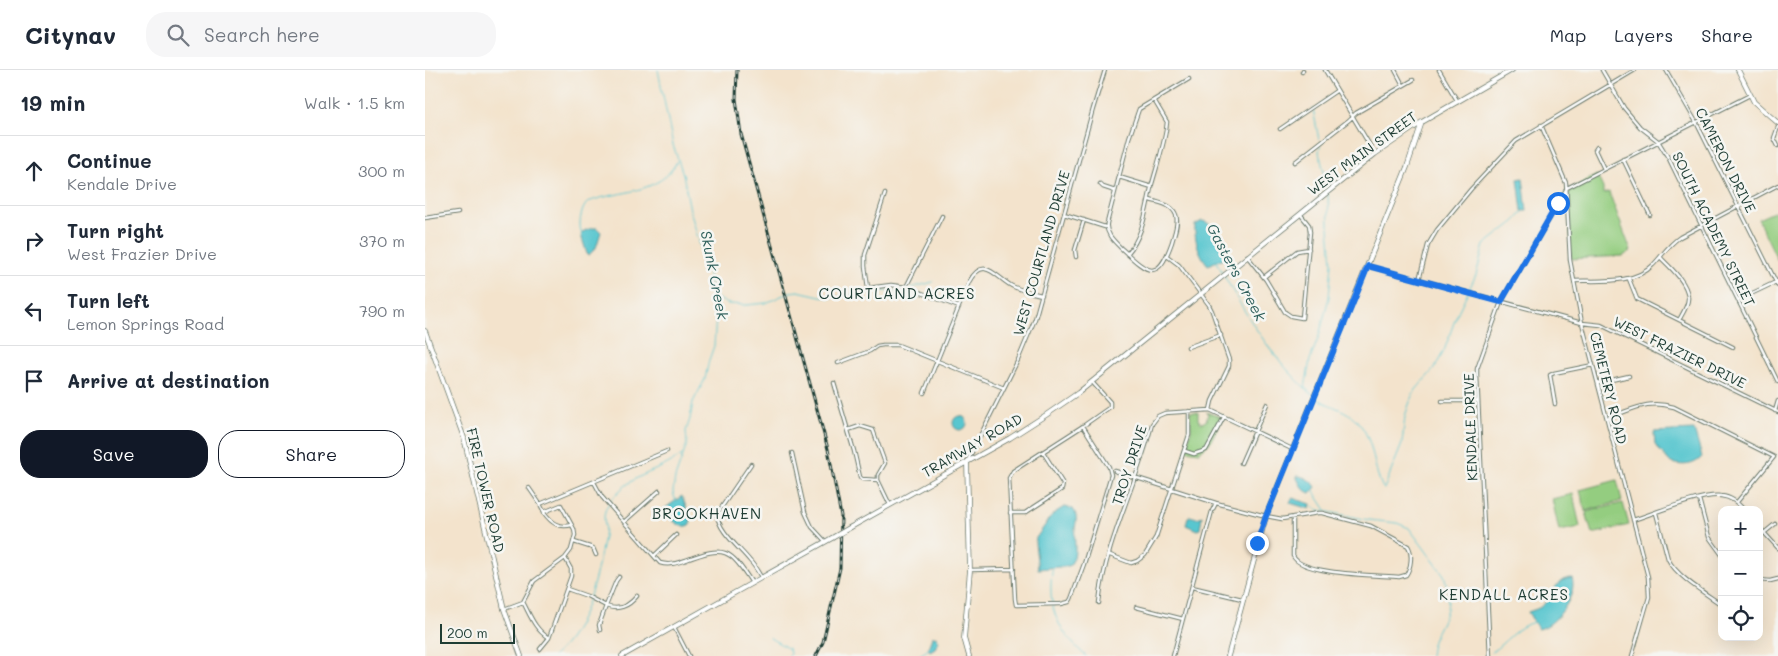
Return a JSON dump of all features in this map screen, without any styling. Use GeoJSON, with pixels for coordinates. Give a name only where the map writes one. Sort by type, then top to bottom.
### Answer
{"type":"FeatureCollection","features":[{"type":"Feature","properties":{"kind":"street"},"geometry":{"type":"LineString","coordinates":[[1099,70],[1105,71]]}},
{"type":"Feature","properties":{"kind":"street"},"geometry":{"type":"LineString","coordinates":[[1325,70],[1375,154]]}},
{"type":"Feature","properties":{"kind":"street"},"geometry":{"type":"LineString","coordinates":[[1395,70],[1403,85]]}},
{"type":"Feature","properties":{"kind":"street"},"geometry":{"type":"LineString","coordinates":[[1439,70],[1458,102]]}},
{"type":"Feature","properties":{"kind":"street","name":"WEST MAIN STREET"},"geometry":{"type":"LineString","coordinates":[[1304,210],[1375,154],[1422,122],[1512,70]]}},
{"type":"Feature","properties":{"kind":"street","name":"SOUTH ACADEMY STREET"},"geometry":{"type":"LineString","coordinates":[[1603,70],[1632,119],[1658,141],[1669,159],[1778,382]]}},
{"type":"Feature","properties":{"kind":"street"},"geometry":{"type":"LineString","coordinates":[[1419,280],[1428,245],[1437,230],[1507,148],[1525,134],[1635,70]]}},
{"type":"Feature","properties":{"kind":"street","name":"CAMERON DRIVE"},"geometry":{"type":"LineString","coordinates":[[1666,70],[1696,122],[1778,286]]}},
{"type":"Feature","properties":{"kind":"street"},"geometry":{"type":"LineString","coordinates":[[1738,70],[1754,102],[1778,123]]}},
{"type":"Feature","properties":{"kind":"street","name":"WEST COURTLAND DRIVE"},"geometry":{"type":"LineString","coordinates":[[967,462],[1029,334],[1042,295],[1105,71]]}},
{"type":"Feature","properties":{"kind":"street"},"geometry":{"type":"LineString","coordinates":[[1150,200],[1171,207],[1176,215],[1177,225],[1164,262],[1159,268],[1150,270],[1137,264],[1108,234],[1106,227],[1135,116],[1139,109],[1189,79]]}},
{"type":"Feature","properties":{"kind":"street"},"geometry":{"type":"LineString","coordinates":[[1295,162],[1356,113],[1413,80]]}},
{"type":"Feature","properties":{"kind":"street"},"geometry":{"type":"LineString","coordinates":[[1280,129],[1336,91]]}},
{"type":"Feature","properties":{"kind":"street"},"geometry":{"type":"LineString","coordinates":[[1567,188],[1751,94]]}},
{"type":"Feature","properties":{"kind":"street"},"geometry":{"type":"LineString","coordinates":[[1127,254],[1136,244],[1150,200],[1151,187],[1164,143],[1167,122],[1154,100]]}},
{"type":"Feature","properties":{"kind":"street"},"geometry":{"type":"LineString","coordinates":[[1227,656],[1266,516],[1368,266],[1407,167],[1422,122]]}},
{"type":"Feature","properties":{"kind":"street","name":"CEMETERY ROAD"},"geometry":{"type":"LineString","coordinates":[[1541,125],[1567,188],[1568,244],[1582,323],[1649,586],[1649,597],[1632,656]]}},
{"type":"Feature","properties":{"kind":"street"},"geometry":{"type":"LineString","coordinates":[[1778,127],[1773,138],[1778,146]]}},
{"type":"Feature","properties":{"kind":"street"},"geometry":{"type":"LineString","coordinates":[[1597,147],[1595,150],[1604,169]]}},
{"type":"Feature","properties":{"kind":"street"},"geometry":{"type":"LineString","coordinates":[[1623,159],[1650,215]]}},
{"type":"Feature","properties":{"kind":"street"},"geometry":{"type":"LineString","coordinates":[[1119,177],[1151,187]]}},
{"type":"Feature","properties":{"kind":"street"},"geometry":{"type":"LineString","coordinates":[[1100,184],[1115,191]]}},
{"type":"Feature","properties":{"kind":"street"},"geometry":{"type":"LineString","coordinates":[[1574,281],[1629,278],[1643,274],[1653,266],[1673,241],[1778,185]]}},
{"type":"Feature","properties":{"kind":"street","name":"KENDALE DRIVE"},"geometry":{"type":"LineString","coordinates":[[1490,656],[1477,369],[1501,302],[1567,188]]}},
{"type":"Feature","properties":{"kind":"street"},"geometry":{"type":"LineString","coordinates":[[885,194],[865,255],[868,288],[906,287],[959,307]]}},
{"type":"Feature","properties":{"kind":"street","name":"TRAMWAY ROAD"},"geometry":{"type":"LineString","coordinates":[[622,656],[967,462],[1046,415],[1092,382],[1304,210]]}},
{"type":"Feature","properties":{"kind":"street"},"geometry":{"type":"LineString","coordinates":[[425,218],[458,213]]}},
{"type":"Feature","properties":{"kind":"street"},"geometry":{"type":"LineString","coordinates":[[1064,214],[1106,227]]}},
{"type":"Feature","properties":{"kind":"street"},"geometry":{"type":"LineString","coordinates":[[1247,256],[1264,277],[1285,312],[1291,316],[1302,318],[1310,229],[1300,214]]}},
{"type":"Feature","properties":{"kind":"street"},"geometry":{"type":"LineString","coordinates":[[906,287],[942,216]]}},
{"type":"Feature","properties":{"kind":"street"},"geometry":{"type":"LineString","coordinates":[[1076,257],[1075,250],[1084,220]]}},
{"type":"Feature","properties":{"kind":"street"},"geometry":{"type":"LineString","coordinates":[[1264,277],[1297,251],[1309,249]]}},
{"type":"Feature","properties":{"kind":"street"},"geometry":{"type":"LineString","coordinates":[[1167,256],[1179,265],[1212,310],[1229,360],[1229,366],[1212,401],[1210,410]]}},
{"type":"Feature","properties":{"kind":"street"},"geometry":{"type":"LineString","coordinates":[[1660,257],[1676,272],[1687,294],[1687,303],[1679,320]]}},
{"type":"Feature","properties":{"kind":"street","name":"WEST FRAZIER DRIVE"},"geometry":{"type":"LineString","coordinates":[[1368,266],[1582,323],[1608,328],[1777,411]]}},
{"type":"Feature","properties":{"kind":"street"},"geometry":{"type":"LineString","coordinates":[[924,393],[959,307],[977,271],[991,270],[1014,287],[1042,295]]}},
{"type":"Feature","properties":{"kind":"street"},"geometry":{"type":"LineString","coordinates":[[1629,278],[1637,299],[1733,347]]}},
{"type":"Feature","properties":{"kind":"street"},"geometry":{"type":"LineString","coordinates":[[1738,300],[1777,281]]}},
{"type":"Feature","properties":{"kind":"street","name":"FIRE TOWER ROAD"},"geometry":{"type":"LineString","coordinates":[[425,331],[464,438],[504,609],[521,656]]}},
{"type":"Feature","properties":{"kind":"street"},"geometry":{"type":"LineString","coordinates":[[1188,346],[1221,335]]}},
{"type":"Feature","properties":{"kind":"street"},"geometry":{"type":"LineString","coordinates":[[838,363],[883,345],[905,347],[1004,388]]}},
{"type":"Feature","properties":{"kind":"street"},"geometry":{"type":"LineString","coordinates":[[1555,404],[1550,375],[1593,365]]}},
{"type":"Feature","properties":{"kind":"street"},"geometry":{"type":"LineString","coordinates":[[1598,384],[1629,376]]}},
{"type":"Feature","properties":{"kind":"street"},"geometry":{"type":"LineString","coordinates":[[1083,426],[1109,467],[1111,475],[1084,564],[1069,602],[1053,605],[1016,605],[1010,513],[1010,474],[1110,407],[1110,402],[1092,382]]}},
{"type":"Feature","properties":{"kind":"street"},"geometry":{"type":"LineString","coordinates":[[833,384],[848,430],[860,477],[862,479],[878,480]]}},
{"type":"Feature","properties":{"kind":"street"},"geometry":{"type":"LineString","coordinates":[[1441,401],[1478,401]]}},
{"type":"Feature","properties":{"kind":"street"},"geometry":{"type":"LineString","coordinates":[[1777,411],[1778,401]]}},
{"type":"Feature","properties":{"kind":"street"},"geometry":{"type":"LineString","coordinates":[[1607,418],[1643,405],[1661,403],[1674,407],[1775,457],[1737,502]]}},
{"type":"Feature","properties":{"kind":"street"},"geometry":{"type":"LineString","coordinates":[[1241,463],[1267,404]]}},
{"type":"Feature","properties":{"kind":"street","name":"TROY DRIVE"},"geometry":{"type":"LineString","coordinates":[[1099,603],[1100,591],[1110,555],[1155,420],[1165,413],[1210,410],[1293,450]]}},
{"type":"Feature","properties":{"kind":"street"},"geometry":{"type":"LineString","coordinates":[[1110,555],[1131,562],[1145,556],[1156,537],[1185,451],[1190,430],[1189,411]]}},
{"type":"Feature","properties":{"kind":"street"},"geometry":{"type":"LineString","coordinates":[[1185,451],[1194,454],[1206,450],[1224,417]]}},
{"type":"Feature","properties":{"kind":"street"},"geometry":{"type":"LineString","coordinates":[[848,430],[860,426],[873,430],[885,463],[878,475],[878,480],[890,505]]}},
{"type":"Feature","properties":{"kind":"street"},"geometry":{"type":"LineString","coordinates":[[540,504],[667,451]]}},
{"type":"Feature","properties":{"kind":"street"},"geometry":{"type":"LineString","coordinates":[[1010,513],[1025,513],[1061,489],[1063,484],[1043,452]]}},
{"type":"Feature","properties":{"kind":"street"},"geometry":{"type":"LineString","coordinates":[[792,453],[805,512],[812,526],[825,542]]}},
{"type":"Feature","properties":{"kind":"street"},"geometry":{"type":"LineString","coordinates":[[967,462],[970,570],[964,638],[969,656]]}},
{"type":"Feature","properties":{"kind":"street"},"geometry":{"type":"LineString","coordinates":[[751,464],[717,514],[717,520],[736,546],[750,560],[761,577]]}},
{"type":"Feature","properties":{"kind":"street"},"geometry":{"type":"LineString","coordinates":[[1115,471],[1136,476],[1216,503],[1266,516],[1282,519],[1293,517],[1325,513],[1371,526],[1408,546],[1410,552],[1409,571],[1404,576],[1399,577],[1318,570],[1301,564],[1295,561],[1293,556],[1293,517]]}},
{"type":"Feature","properties":{"kind":"street"},"geometry":{"type":"LineString","coordinates":[[594,482],[603,497],[660,562],[667,565],[705,553],[722,551],[731,555],[739,562],[752,583]]}},
{"type":"Feature","properties":{"kind":"street"},"geometry":{"type":"LineString","coordinates":[[529,488],[550,521],[557,526],[572,525]]}},
{"type":"Feature","properties":{"kind":"street"},"geometry":{"type":"LineString","coordinates":[[625,522],[659,491]]}},
{"type":"Feature","properties":{"kind":"street"},"geometry":{"type":"LineString","coordinates":[[504,609],[523,602],[534,581],[565,558],[574,542],[575,535],[572,525],[558,496]]}},
{"type":"Feature","properties":{"kind":"street"},"geometry":{"type":"LineString","coordinates":[[1633,520],[1699,499],[1719,496],[1737,502],[1740,506]]}},
{"type":"Feature","properties":{"kind":"street"},"geometry":{"type":"LineString","coordinates":[[1699,499],[1709,537],[1719,551]]}},
{"type":"Feature","properties":{"kind":"street"},"geometry":{"type":"LineString","coordinates":[[1173,656],[1212,510],[1216,503]]}},
{"type":"Feature","properties":{"kind":"street"},"geometry":{"type":"LineString","coordinates":[[544,512],[561,504]]}},
{"type":"Feature","properties":{"kind":"street"},"geometry":{"type":"LineString","coordinates":[[1656,513],[1668,559],[1672,566],[1678,573],[1718,602]]}},
{"type":"Feature","properties":{"kind":"street"},"geometry":{"type":"LineString","coordinates":[[1775,524],[1764,533],[1778,548]]}},
{"type":"Feature","properties":{"kind":"street"},"geometry":{"type":"LineString","coordinates":[[655,556],[675,535]]}},
{"type":"Feature","properties":{"kind":"street"},"geometry":{"type":"LineString","coordinates":[[574,542],[593,548],[596,555]]}},
{"type":"Feature","properties":{"kind":"street"},"geometry":{"type":"LineString","coordinates":[[540,649],[549,638],[567,589],[571,570],[565,558]]}},
{"type":"Feature","properties":{"kind":"street"},"geometry":{"type":"LineString","coordinates":[[970,570],[1014,569]]}},
{"type":"Feature","properties":{"kind":"street"},"geometry":{"type":"LineString","coordinates":[[600,630],[599,625],[619,577]]}},
{"type":"Feature","properties":{"kind":"street"},"geometry":{"type":"LineString","coordinates":[[1763,580],[1778,579]]}},
{"type":"Feature","properties":{"kind":"street"},"geometry":{"type":"LineString","coordinates":[[1192,587],[1242,599]]}},
{"type":"Feature","properties":{"kind":"street"},"geometry":{"type":"LineString","coordinates":[[567,589],[587,596],[606,606],[618,608],[626,606],[637,596]]}},
{"type":"Feature","properties":{"kind":"street"},"geometry":{"type":"LineString","coordinates":[[523,602],[537,628],[549,638]]}},
{"type":"Feature","properties":{"kind":"street"},"geometry":{"type":"LineString","coordinates":[[1136,607],[1183,619]]}},
{"type":"Feature","properties":{"kind":"street"},"geometry":{"type":"LineString","coordinates":[[674,627],[689,656]]}},
{"type":"Feature","properties":{"kind":"green space"},"geometry":{"type":"Polygon","coordinates":[[[1597,175],[1603,188],[1603,194],[1609,192],[1631,251],[1623,256],[1571,259],[1569,192],[1570,189],[1597,175]]]}},
{"type":"Feature","properties":{"kind":"green space"},"geometry":{"type":"Polygon","coordinates":[[[1778,210],[1778,261],[1758,219],[1778,210]]]}},
{"type":"Feature","properties":{"kind":"green space"},"geometry":{"type":"Polygon","coordinates":[[[1190,412],[1198,412],[1198,420],[1202,423],[1206,421],[1208,414],[1206,412],[1223,418],[1209,444],[1199,452],[1186,450],[1191,430],[1190,412]]]}},
{"type":"Feature","properties":{"kind":"green space"},"geometry":{"type":"Polygon","coordinates":[[[1617,480],[1622,501],[1585,511],[1580,490],[1617,480]]]}},
{"type":"Feature","properties":{"kind":"green space"},"geometry":{"type":"Polygon","coordinates":[[[1573,494],[1580,527],[1559,531],[1552,499],[1573,494]]]}},
{"type":"Feature","properties":{"kind":"green space"},"geometry":{"type":"Polygon","coordinates":[[[1623,503],[1629,525],[1592,534],[1586,512],[1623,503]]]}},
{"type":"Feature","properties":{"kind":"water"},"geometry":{"type":"Polygon","coordinates":[[[1523,178],[1527,211],[1522,211],[1518,179],[1523,178]]]}},
{"type":"Feature","properties":{"kind":"water"},"geometry":{"type":"Polygon","coordinates":[[[1202,221],[1207,222],[1214,229],[1224,255],[1224,258],[1208,265],[1200,252],[1195,236],[1195,225],[1202,221]]]}},
{"type":"Feature","properties":{"kind":"water"},"geometry":{"type":"Polygon","coordinates":[[[597,228],[601,232],[596,248],[589,255],[581,235],[584,231],[597,228]]]}},
{"type":"Feature","properties":{"kind":"water"},"geometry":{"type":"Polygon","coordinates":[[[960,416],[965,418],[967,423],[965,428],[960,430],[955,428],[953,423],[955,418],[960,416]]]}},
{"type":"Feature","properties":{"kind":"water"},"geometry":{"type":"Polygon","coordinates":[[[1694,430],[1702,457],[1692,464],[1679,465],[1671,463],[1655,445],[1654,432],[1694,430]]]}},
{"type":"Feature","properties":{"kind":"water"},"geometry":{"type":"Polygon","coordinates":[[[1297,476],[1305,478],[1316,487],[1311,493],[1303,488],[1297,476]]]}},
{"type":"Feature","properties":{"kind":"water"},"geometry":{"type":"Polygon","coordinates":[[[682,496],[691,521],[690,525],[686,526],[675,522],[664,509],[682,496]]]}},
{"type":"Feature","properties":{"kind":"water"},"geometry":{"type":"Polygon","coordinates":[[[1292,498],[1311,504],[1310,509],[1290,503],[1292,498]]]}},
{"type":"Feature","properties":{"kind":"water"},"geometry":{"type":"Polygon","coordinates":[[[1064,507],[1073,509],[1076,516],[1075,553],[1072,562],[1069,566],[1038,569],[1036,538],[1053,514],[1064,507]]]}},
{"type":"Feature","properties":{"kind":"water"},"geometry":{"type":"Polygon","coordinates":[[[1190,516],[1197,518],[1202,516],[1200,529],[1197,530],[1186,525],[1190,516]]]}},
{"type":"Feature","properties":{"kind":"water"},"geometry":{"type":"Polygon","coordinates":[[[1572,578],[1572,593],[1564,609],[1551,623],[1538,629],[1528,612],[1543,605],[1558,584],[1572,578]]]}},
{"type":"Feature","properties":{"kind":"water"},"geometry":{"type":"Polygon","coordinates":[[[936,636],[939,641],[935,648],[930,651],[928,648],[932,637],[936,636]]]}},
{"type":"Feature","properties":{"kind":"waterway","name":"Skunk Creek"},"geometry":{"type":"LineString","coordinates":[[658,70],[673,145],[683,174],[690,210],[710,281],[716,316],[714,346],[705,379],[693,402],[686,431],[687,444],[675,478],[673,492],[676,502]]}},
{"type":"Feature","properties":{"kind":"waterway"},"geometry":{"type":"LineString","coordinates":[[1313,109],[1319,140]]}},
{"type":"Feature","properties":{"kind":"waterway"},"geometry":{"type":"LineString","coordinates":[[1320,146],[1319,152],[1328,189]]}},
{"type":"Feature","properties":{"kind":"waterway"},"geometry":{"type":"LineString","coordinates":[[582,235],[580,227],[581,218],[583,209],[588,202],[650,186],[670,172],[677,161]]}},
{"type":"Feature","properties":{"kind":"waterway"},"geometry":{"type":"LineString","coordinates":[[1305,388],[1310,360],[1319,336],[1329,297],[1332,263],[1328,193]]}},
{"type":"Feature","properties":{"kind":"waterway"},"geometry":{"type":"LineString","coordinates":[[1384,489],[1402,444],[1405,416],[1413,393],[1434,369],[1444,351],[1457,314],[1476,275],[1484,245],[1515,221],[1523,212]]}},
{"type":"Feature","properties":{"kind":"waterway","name":"Gasters Creek"},"geometry":{"type":"LineString","coordinates":[[1216,261],[1247,315],[1271,349],[1283,365],[1313,395]]}},
{"type":"Feature","properties":{"kind":"waterway"},"geometry":{"type":"LineString","coordinates":[[911,288],[933,282]]}},
{"type":"Feature","properties":{"kind":"waterway"},"geometry":{"type":"LineString","coordinates":[[713,296],[728,304],[746,305],[766,303],[790,292],[798,291],[829,298],[907,289]]}},
{"type":"Feature","properties":{"kind":"waterway","name":"Gasters Creek"},"geometry":{"type":"LineString","coordinates":[[1316,397],[1349,414],[1366,433],[1383,488]]}},
{"type":"Feature","properties":{"kind":"waterway"},"geometry":{"type":"LineString","coordinates":[[553,656],[574,632],[588,601],[598,567],[605,531],[604,515],[609,503],[617,493],[635,479],[672,462],[682,455]]}},
{"type":"Feature","properties":{"kind":"waterway"},"geometry":{"type":"LineString","coordinates":[[1312,489],[1326,510]]}},
{"type":"Feature","properties":{"kind":"waterway","name":"Gasters Creek"},"geometry":{"type":"LineString","coordinates":[[1311,506],[1319,510],[1369,520],[1397,523],[1409,528],[1444,575],[1447,585],[1447,610],[1434,639],[1430,656]]}},
{"type":"Feature","properties":{"kind":"waterway"},"geometry":{"type":"LineString","coordinates":[[1053,566],[1051,593],[1052,605],[1056,616],[1067,636],[1086,656]]}},
{"type":"Feature","properties":{"kind":"waterway"},"geometry":{"type":"LineString","coordinates":[[1492,652],[1522,627],[1534,622]]}},
{"type":"Feature","properties":{"kind":"waterway"},"geometry":{"type":"LineString","coordinates":[[770,638],[789,649],[789,656]]}},
{"type":"Feature","properties":{"kind":"waterway"},"geometry":{"type":"LineString","coordinates":[[918,656],[929,649]]}},
{"type":"Feature","properties":{"kind":"railway"},"geometry":{"type":"LineString","coordinates":[[737,70],[736,99],[741,134],[828,449],[841,516],[840,568],[823,642],[816,656]]}},
{"type":"Feature","properties":{"kind":"district","name":"COURTLAND ACRES"},"geometry":{"type":"Point","coordinates":[897,293]}},
{"type":"Feature","properties":{"kind":"district","name":"BROOKHAVEN"},"geometry":{"type":"Point","coordinates":[707,513]}},
{"type":"Feature","properties":{"kind":"district","name":"KENDALL ACRES"},"geometry":{"type":"Point","coordinates":[1504,594]}},
{"type":"Feature","properties":{"kind":"route"},"geometry":{"type":"LineString","coordinates":[[1257,543],[1330,356],[1368,266],[1501,302],[1558,203]]}}]}
